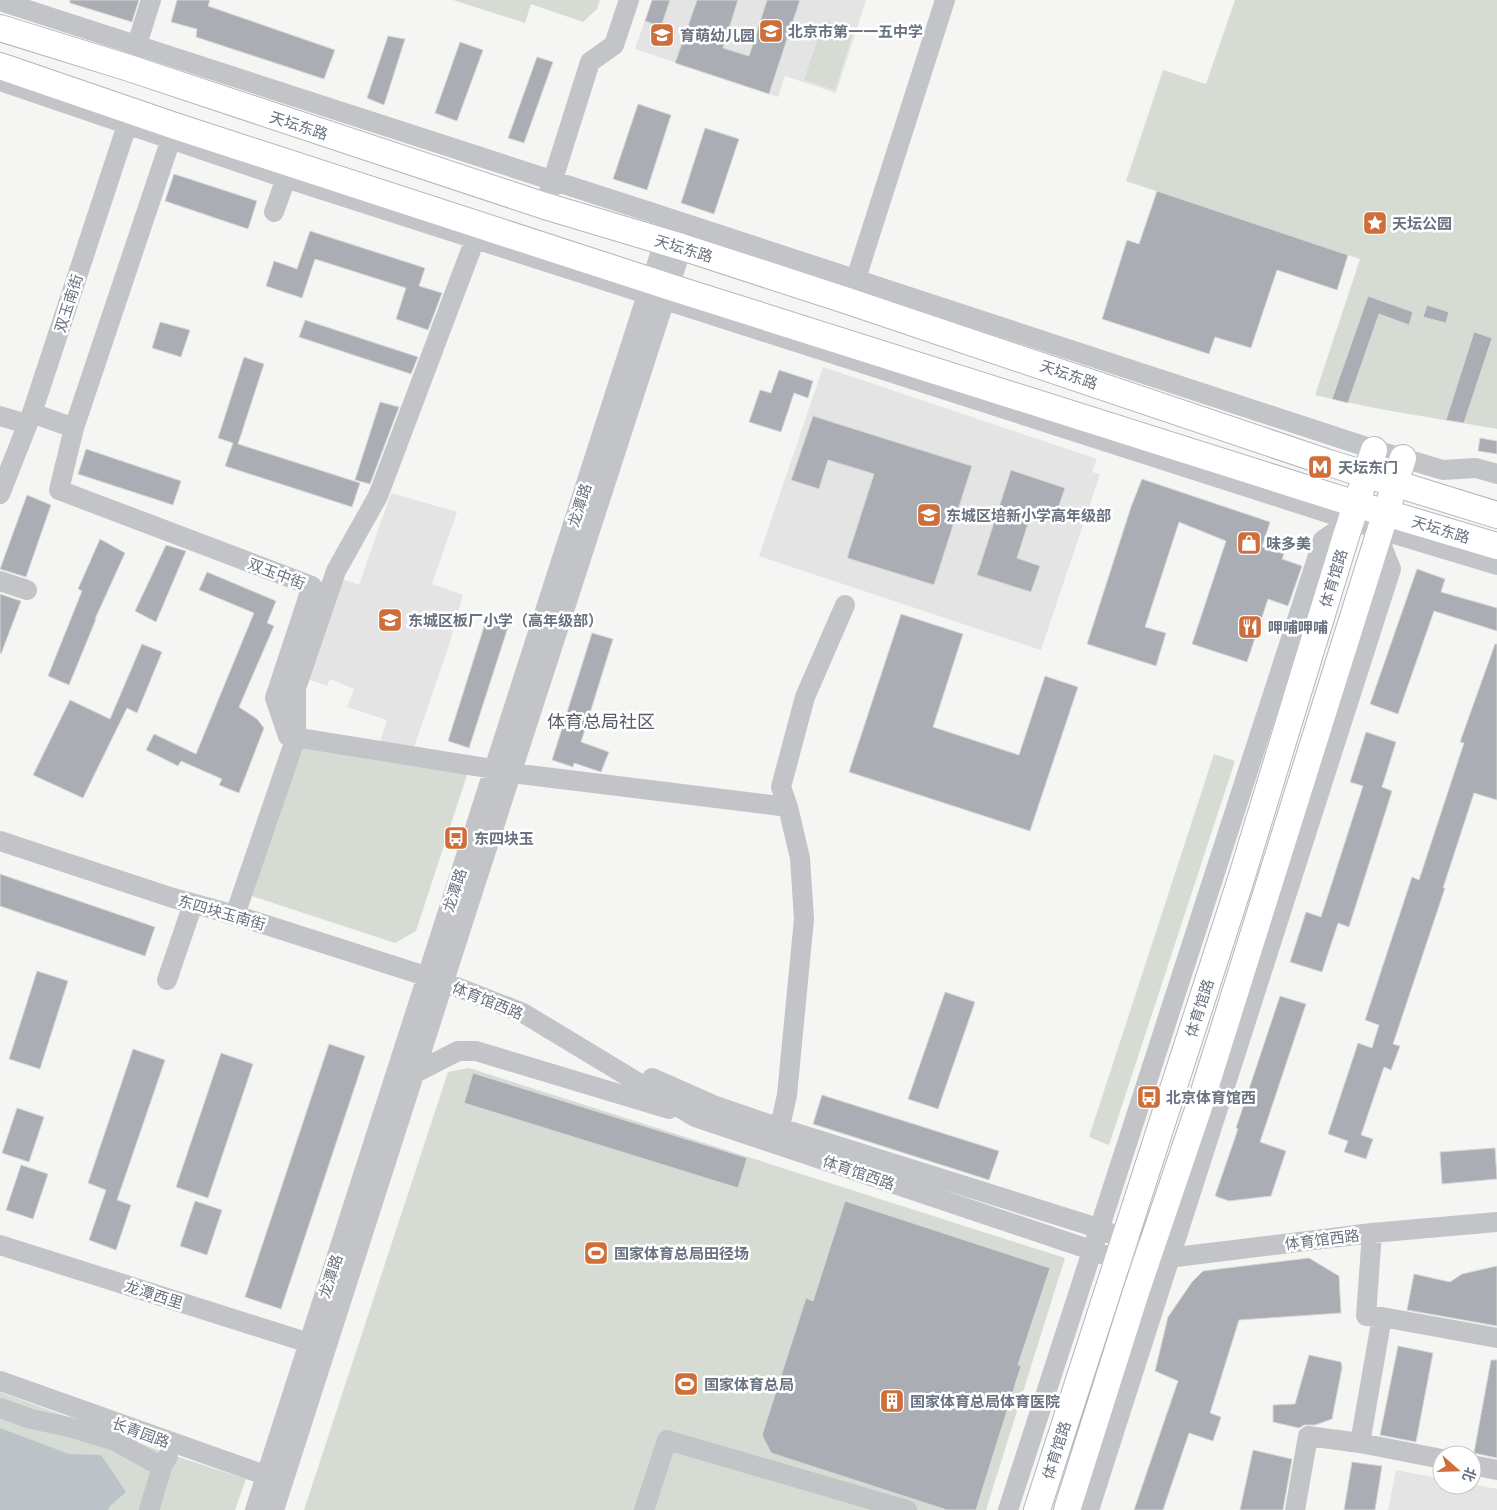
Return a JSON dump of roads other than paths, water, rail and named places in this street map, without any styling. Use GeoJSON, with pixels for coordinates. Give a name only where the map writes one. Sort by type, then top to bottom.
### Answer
{"type":"FeatureCollection","features":[{"type":"Feature","properties":{"kind":"main road","name":"天坛东路"},"geometry":{"type":"LineString","coordinates":[[0,28],[133,56],[545,206],[673,245],[852,290],[1366,475],[1497,515]]}},
{"type":"Feature","properties":{"kind":"main road","name":"天坛东路"},"geometry":{"type":"LineString","coordinates":[[0,66],[130,118],[173,133],[658,290],[1384,522],[1497,546]]}},
{"type":"Feature","properties":{"kind":"main road"},"geometry":{"type":"LineString","coordinates":[[1354,512],[1374,450]]}},
{"type":"Feature","properties":{"kind":"main road","name":"体育馆路"},"geometry":{"type":"LineString","coordinates":[[1068,1510],[1158,1259],[1202,1098],[1404,458]]}},
{"type":"Feature","properties":{"kind":"main road","name":"体育馆路"},"geometry":{"type":"LineString","coordinates":[[1037,1510],[1240,879],[1354,512]]}},
{"type":"Feature","properties":{"kind":"street"},"geometry":{"type":"LineString","coordinates":[[133,56],[152,0]]}},
{"type":"Feature","properties":{"kind":"street"},"geometry":{"type":"LineString","coordinates":[[545,206],[590,62],[614,45],[629,0]]}},
{"type":"Feature","properties":{"kind":"street"},"geometry":{"type":"LineString","coordinates":[[852,290],[945,0]]}},
{"type":"Feature","properties":{"kind":"street"},"geometry":{"type":"LineString","coordinates":[[0,1],[133,56],[553,180],[852,290],[1443,470],[1476,468],[1497,474]]}},
{"type":"Feature","properties":{"kind":"street"},"geometry":{"type":"LineString","coordinates":[[0,82],[130,118]]}},
{"type":"Feature","properties":{"kind":"street","name":"双玉南街"},"geometry":{"type":"LineString","coordinates":[[0,494],[29,419],[130,118]]}},
{"type":"Feature","properties":{"kind":"street"},"geometry":{"type":"LineString","coordinates":[[0,416],[29,419],[74,428],[173,133],[286,178],[478,232],[378,496],[336,570],[296,688],[296,738],[235,915]]}},
{"type":"Feature","properties":{"kind":"street"},"geometry":{"type":"LineString","coordinates":[[274,212],[286,178]]}},
{"type":"Feature","properties":{"kind":"street","name":"龙潭路"},"geometry":{"type":"LineString","coordinates":[[274,1510],[275,1479],[308,1343],[436,979],[673,245]]}},
{"type":"Feature","properties":{"kind":"street","name":"双玉中街"},"geometry":{"type":"LineString","coordinates":[[74,428],[59,490],[312,586],[275,698],[288,736],[296,738]]}},
{"type":"Feature","properties":{"kind":"street"},"geometry":{"type":"LineString","coordinates":[[1008,1510],[1098,1228],[1323,540],[1354,512]]}},
{"type":"Feature","properties":{"kind":"street","name":"天坛东路"},"geometry":{"type":"LineString","coordinates":[[1384,522],[1497,565]]}},
{"type":"Feature","properties":{"kind":"street"},"geometry":{"type":"LineString","coordinates":[[0,581],[27,590]]}},
{"type":"Feature","properties":{"kind":"street"},"geometry":{"type":"LineString","coordinates":[[778,1136],[788,1085],[804,919],[800,858],[781,787],[804,697],[845,605]]}},
{"type":"Feature","properties":{"kind":"street"},"geometry":{"type":"LineString","coordinates":[[296,738],[502,771],[788,808]]}},
{"type":"Feature","properties":{"kind":"street","name":"东四块玉南街"},"geometry":{"type":"LineString","coordinates":[[0,841],[193,904],[235,915],[436,979]]}},
{"type":"Feature","properties":{"kind":"street"},"geometry":{"type":"LineString","coordinates":[[167,980],[193,904]]}},
{"type":"Feature","properties":{"kind":"street","name":"龙潭路"},"geometry":{"type":"LineString","coordinates":[[255,1510],[275,1479],[415,1073],[436,979]]}},
{"type":"Feature","properties":{"kind":"street","name":"体育馆西路"},"geometry":{"type":"LineString","coordinates":[[436,979],[523,1013],[584,1048],[695,1117],[778,1136],[1098,1228],[1121,1249]]}},
{"type":"Feature","properties":{"kind":"street","name":"体育馆西路"},"geometry":{"type":"LineString","coordinates":[[584,1048],[778,1136],[1091,1251],[1121,1249],[1158,1259],[1372,1233],[1497,1222]]}},
{"type":"Feature","properties":{"kind":"street"},"geometry":{"type":"LineString","coordinates":[[415,1073],[458,1051],[476,1051],[695,1117]]}},
{"type":"Feature","properties":{"kind":"street"},"geometry":{"type":"LineString","coordinates":[[1360,1443],[1374,1316],[1372,1233]]}},
{"type":"Feature","properties":{"kind":"street","name":"龙潭西里"},"geometry":{"type":"LineString","coordinates":[[0,1245],[308,1343]]}},
{"type":"Feature","properties":{"kind":"street"},"geometry":{"type":"LineString","coordinates":[[1089,1510],[1158,1259]]}},
{"type":"Feature","properties":{"kind":"street"},"geometry":{"type":"LineString","coordinates":[[1374,1316],[1497,1338]]}},
{"type":"Feature","properties":{"kind":"street","name":"长青园路"},"geometry":{"type":"LineString","coordinates":[[0,1381],[275,1479]]}},
{"type":"Feature","properties":{"kind":"street"},"geometry":{"type":"LineString","coordinates":[[0,1408],[31,1419],[69,1427],[115,1441],[162,1467]]}},
{"type":"Feature","properties":{"kind":"street"},"geometry":{"type":"LineString","coordinates":[[1295,1510],[1308,1436],[1360,1443],[1432,1457]]}},
{"type":"Feature","properties":{"kind":"street"},"geometry":{"type":"LineString","coordinates":[[644,1510],[667,1440],[907,1510]]}},
{"type":"Feature","properties":{"kind":"street"},"geometry":{"type":"LineString","coordinates":[[150,1510],[162,1467],[174,1443]]}},
{"type":"Feature","properties":{"kind":"street"},"geometry":{"type":"LineString","coordinates":[[1482,1467],[1497,1470]]}},
{"type":"Feature","properties":{"kind":"place","name":"北京市第一一五中学"},"geometry":{"type":"Point","coordinates":[771,31]}},
{"type":"Feature","properties":{"kind":"place","name":"育萌幼儿园"},"geometry":{"type":"Point","coordinates":[662,35]}},
{"type":"Feature","properties":{"kind":"place","name":"天坛公园"},"geometry":{"type":"Point","coordinates":[1375,223]}},
{"type":"Feature","properties":{"kind":"place","name":"天坛东门"},"geometry":{"type":"Point","coordinates":[1320,467]}},
{"type":"Feature","properties":{"kind":"place","name":"东城区培新小学高年级部"},"geometry":{"type":"Point","coordinates":[929,515]}},
{"type":"Feature","properties":{"kind":"place","name":"味多美"},"geometry":{"type":"Point","coordinates":[1249,543]}},
{"type":"Feature","properties":{"kind":"place","name":"东城区板厂小学（高年级部）"},"geometry":{"type":"Point","coordinates":[390,620]}},
{"type":"Feature","properties":{"kind":"place","name":"呷哺呷哺"},"geometry":{"type":"Point","coordinates":[1250,627]}},
{"type":"Feature","properties":{"kind":"place","name":"东四块玉"},"geometry":{"type":"Point","coordinates":[456,838]}},
{"type":"Feature","properties":{"kind":"place","name":"北京体育馆西"},"geometry":{"type":"Point","coordinates":[1149,1097]}},
{"type":"Feature","properties":{"kind":"place","name":"国家体育总局田径场"},"geometry":{"type":"Point","coordinates":[596,1253]}},
{"type":"Feature","properties":{"kind":"place","name":"国家体育总局"},"geometry":{"type":"Point","coordinates":[686,1384]}},
{"type":"Feature","properties":{"kind":"place","name":"国家体育总局体育医院"},"geometry":{"type":"Point","coordinates":[892,1401]}},
{"type":"Feature","properties":{"kind":"district","name":"体育总局社区"},"geometry":{"type":"Point","coordinates":[601,721]}}]}
